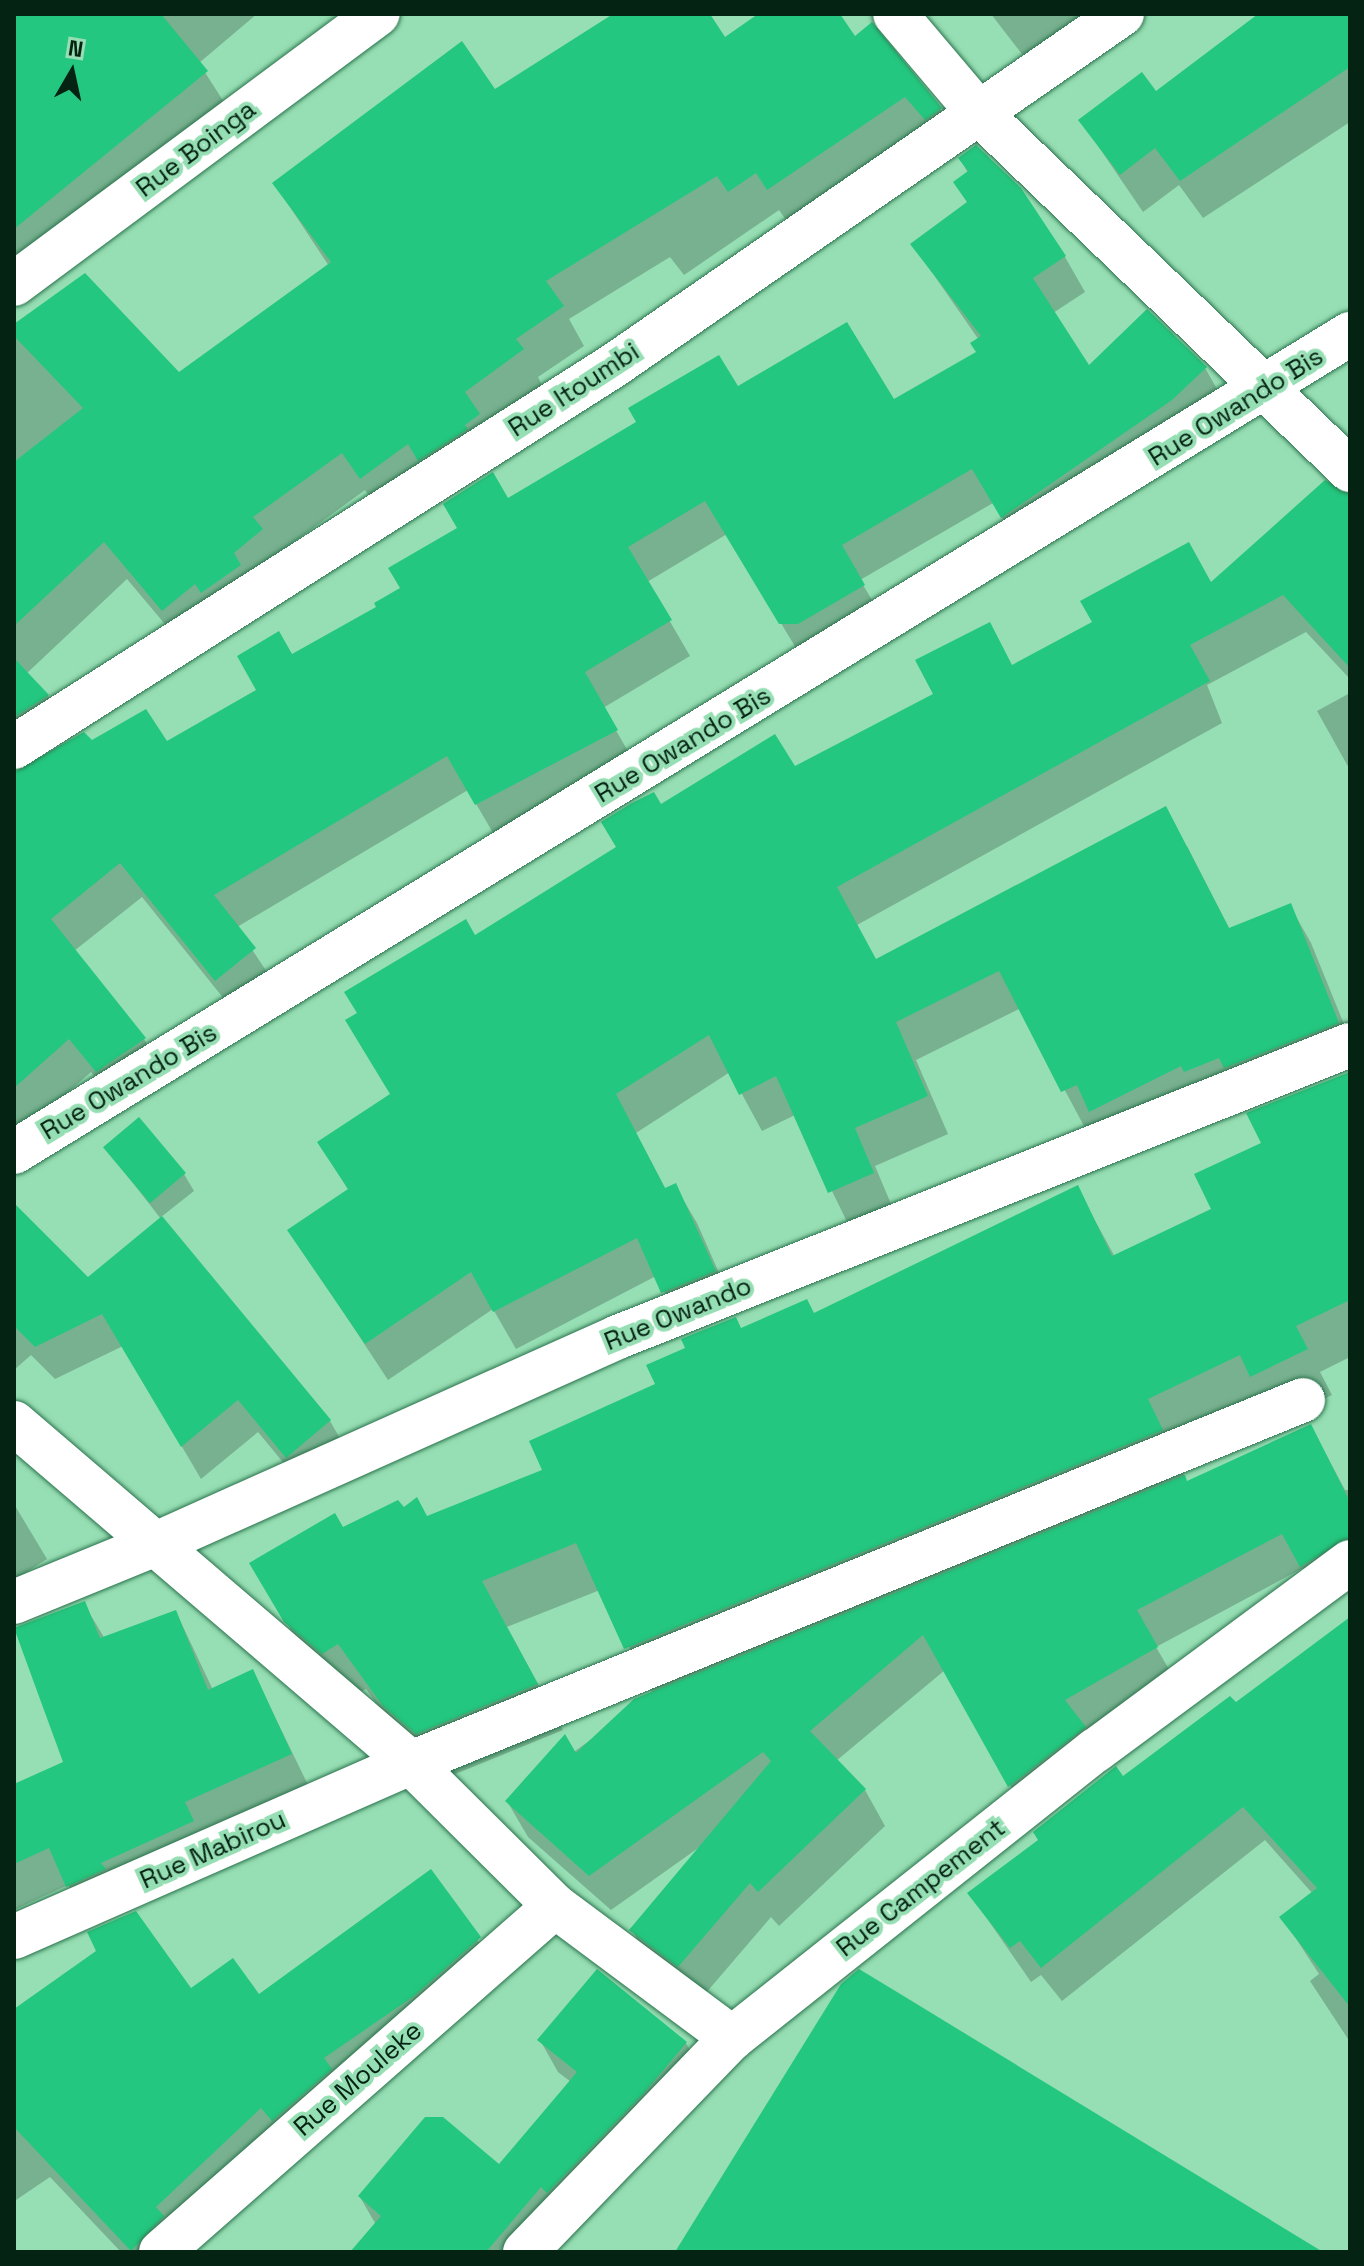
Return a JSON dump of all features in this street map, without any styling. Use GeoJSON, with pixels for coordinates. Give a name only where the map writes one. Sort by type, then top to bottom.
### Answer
{"type":"FeatureCollection","features":[{"type":"Feature","properties":{"kind":"street","name":"Rue Boinga"},"geometry":{"type":"LineString","coordinates":[[14,284],[378,14]]}},
{"type":"Feature","properties":{"kind":"street"},"geometry":{"type":"LineString","coordinates":[[895,14],[977,111],[1350,470]]}},
{"type":"Feature","properties":{"kind":"street","name":"Rue Itoumbi"},"geometry":{"type":"LineString","coordinates":[[14,747],[613,366],[977,111],[1122,14]]}},
{"type":"Feature","properties":{"kind":"street","name":"Rue Owando Bis"},"geometry":{"type":"LineString","coordinates":[[14,1152],[1265,391],[1350,334]]}},
{"type":"Feature","properties":{"kind":"street","name":"Rue Owando"},"geometry":{"type":"LineString","coordinates":[[14,1602],[158,1543],[618,1337],[1350,1045]]}},
{"type":"Feature","properties":{"kind":"street","name":"Rue Mabirou"},"geometry":{"type":"LineString","coordinates":[[14,1937],[411,1763],[1303,1400]]}},
{"type":"Feature","properties":{"kind":"street"},"geometry":{"type":"LineString","coordinates":[[14,1423],[158,1543],[411,1763],[555,1906],[732,2038]]}},
{"type":"Feature","properties":{"kind":"street","name":"Rue Campement"},"geometry":{"type":"LineString","coordinates":[[525,2252],[732,2038],[1096,1750],[1350,1562]]}},
{"type":"Feature","properties":{"kind":"street","name":"Rue Mouleke"},"geometry":{"type":"LineString","coordinates":[[161,2252],[555,1906]]}},
{"type":"Feature","properties":{"kind":"building"},"geometry":{"type":"Polygon","coordinates":[[[14,14],[161,14],[208,71],[14,229],[14,14]]]}},
{"type":"Feature","properties":{"kind":"building"},"geometry":{"type":"Polygon","coordinates":[[[613,14],[710,14],[725,37],[758,14],[840,14],[855,36],[872,22],[942,108],[925,120],[905,97],[767,190],[756,173],[728,192],[717,176],[546,281],[564,306],[516,339],[524,349],[465,392],[480,414],[465,425],[468,429],[418,461],[408,444],[360,479],[342,453],[253,517],[263,529],[234,553],[241,565],[201,593],[195,584],[162,611],[104,542],[14,626],[14,462],[83,408],[14,336],[14,324],[85,273],[179,372],[331,262],[272,183],[462,41],[495,89],[613,14]]]}},
{"type":"Feature","properties":{"kind":"building"},"geometry":{"type":"Polygon","coordinates":[[[1258,14],[1350,14],[1350,67],[1180,181],[1155,148],[1120,175],[1078,120],[1142,72],[1156,91],[1258,14]]]}},
{"type":"Feature","properties":{"kind":"building"},"geometry":{"type":"Polygon","coordinates":[[[976,145],[1021,188],[1066,256],[1033,278],[1089,365],[1147,309],[1207,367],[1172,400],[1001,518],[972,469],[842,545],[865,585],[798,624],[779,624],[705,501],[628,547],[672,620],[585,672],[618,730],[475,805],[447,756],[214,895],[256,948],[215,981],[120,863],[51,919],[146,1038],[96,1072],[69,1039],[14,1088],[14,772],[84,732],[92,740],[146,709],[167,741],[256,690],[237,656],[279,631],[292,654],[376,607],[374,603],[400,588],[388,568],[457,528],[443,504],[493,472],[508,498],[636,422],[628,408],[719,355],[738,386],[847,322],[894,399],[976,352],[970,343],[981,336],[910,244],[967,202],[953,182],[968,171],[958,158],[976,145]]]}},
{"type":"Feature","properties":{"kind":"building"},"geometry":{"type":"Polygon","coordinates":[[[1325,480],[1350,494],[1350,668],[1283,595],[1190,645],[1210,681],[837,887],[876,959],[1166,806],[1229,928],[1291,903],[1339,1023],[1224,1068],[1219,1058],[1184,1072],[1181,1066],[1089,1112],[1077,1085],[1061,1092],[999,971],[896,1022],[928,1096],[855,1128],[874,1173],[828,1193],[776,1076],[739,1095],[709,1035],[616,1094],[665,1188],[676,1183],[716,1271],[661,1293],[637,1238],[493,1312],[471,1272],[365,1344],[287,1230],[348,1189],[317,1142],[390,1094],[345,1020],[357,1013],[344,992],[466,919],[475,935],[616,847],[601,822],[632,803],[654,792],[661,804],[775,734],[795,766],[933,694],[915,660],[990,622],[1012,665],[1092,622],[1080,601],[1189,542],[1211,582],[1325,480]]]}},
{"type":"Feature","properties":{"kind":"building"},"geometry":{"type":"Polygon","coordinates":[[[14,658],[49,695],[14,717],[14,658]]]}},
{"type":"Feature","properties":{"kind":"building"},"geometry":{"type":"Polygon","coordinates":[[[1350,1072],[1350,1300],[1296,1326],[1308,1349],[1250,1377],[1240,1355],[1148,1399],[1163,1430],[624,1649],[576,1543],[482,1581],[538,1684],[416,1734],[383,1706],[338,1644],[322,1654],[284,1622],[249,1563],[335,1513],[343,1527],[398,1500],[404,1507],[417,1497],[427,1516],[542,1470],[529,1441],[655,1384],[646,1365],[685,1348],[681,1339],[736,1317],[741,1328],[807,1299],[814,1313],[1078,1185],[1112,1256],[1211,1209],[1194,1174],[1261,1143],[1246,1113],[1350,1072]]]}},
{"type":"Feature","properties":{"kind":"building"},"geometry":{"type":"Polygon","coordinates":[[[139,1117],[186,1173],[150,1203],[103,1147],[139,1117]]]}},
{"type":"Feature","properties":{"kind":"building"},"geometry":{"type":"Polygon","coordinates":[[[14,1203],[88,1277],[162,1216],[331,1420],[286,1458],[238,1400],[181,1447],[102,1314],[35,1347],[14,1326],[14,1203]]]}},
{"type":"Feature","properties":{"kind":"building"},"geometry":{"type":"Polygon","coordinates":[[[1311,1424],[1350,1502],[1350,1537],[1300,1567],[1282,1534],[1137,1610],[1158,1647],[1065,1700],[1086,1727],[1008,1787],[923,1635],[810,1731],[866,1789],[758,1892],[750,1883],[678,1967],[629,1930],[771,1761],[763,1752],[589,1876],[505,1801],[565,1734],[576,1753],[634,1699],[1185,1475],[1187,1481],[1311,1424]]]}},
{"type":"Feature","properties":{"kind":"building"},"geometry":{"type":"Polygon","coordinates":[[[85,1601],[100,1638],[176,1610],[208,1690],[253,1669],[292,1754],[185,1802],[194,1821],[101,1863],[106,1869],[66,1887],[49,1848],[14,1864],[14,1784],[63,1762],[14,1628],[85,1601]]]}},
{"type":"Feature","properties":{"kind":"building"},"geometry":{"type":"Polygon","coordinates":[[[1350,1617],[1350,2007],[1279,1917],[1317,1888],[1243,1807],[1041,1968],[1020,1941],[1010,1948],[967,1893],[1038,1840],[1033,1832],[1116,1766],[1123,1776],[1230,1696],[1236,1702],[1350,1617]]]}},
{"type":"Feature","properties":{"kind":"building"},"geometry":{"type":"Polygon","coordinates":[[[431,1869],[481,1937],[414,1996],[324,2058],[332,2069],[272,2121],[261,2108],[156,2207],[164,2216],[131,2251],[14,2127],[14,2009],[96,1951],[87,1932],[136,1911],[191,1988],[233,1958],[259,1994],[431,1869]]]}},
{"type":"Feature","properties":{"kind":"building"},"geometry":{"type":"Polygon","coordinates":[[[597,1969],[687,2042],[644,2093],[547,2193],[541,2187],[486,2252],[350,2252],[381,2216],[358,2196],[425,2117],[443,2117],[499,2164],[577,2072],[537,2040],[597,1969]]]}},
{"type":"Feature","properties":{"kind":"building"},"geometry":{"type":"Polygon","coordinates":[[[859,1969],[1323,2252],[675,2252],[841,1984],[859,1969]]]}}]}
